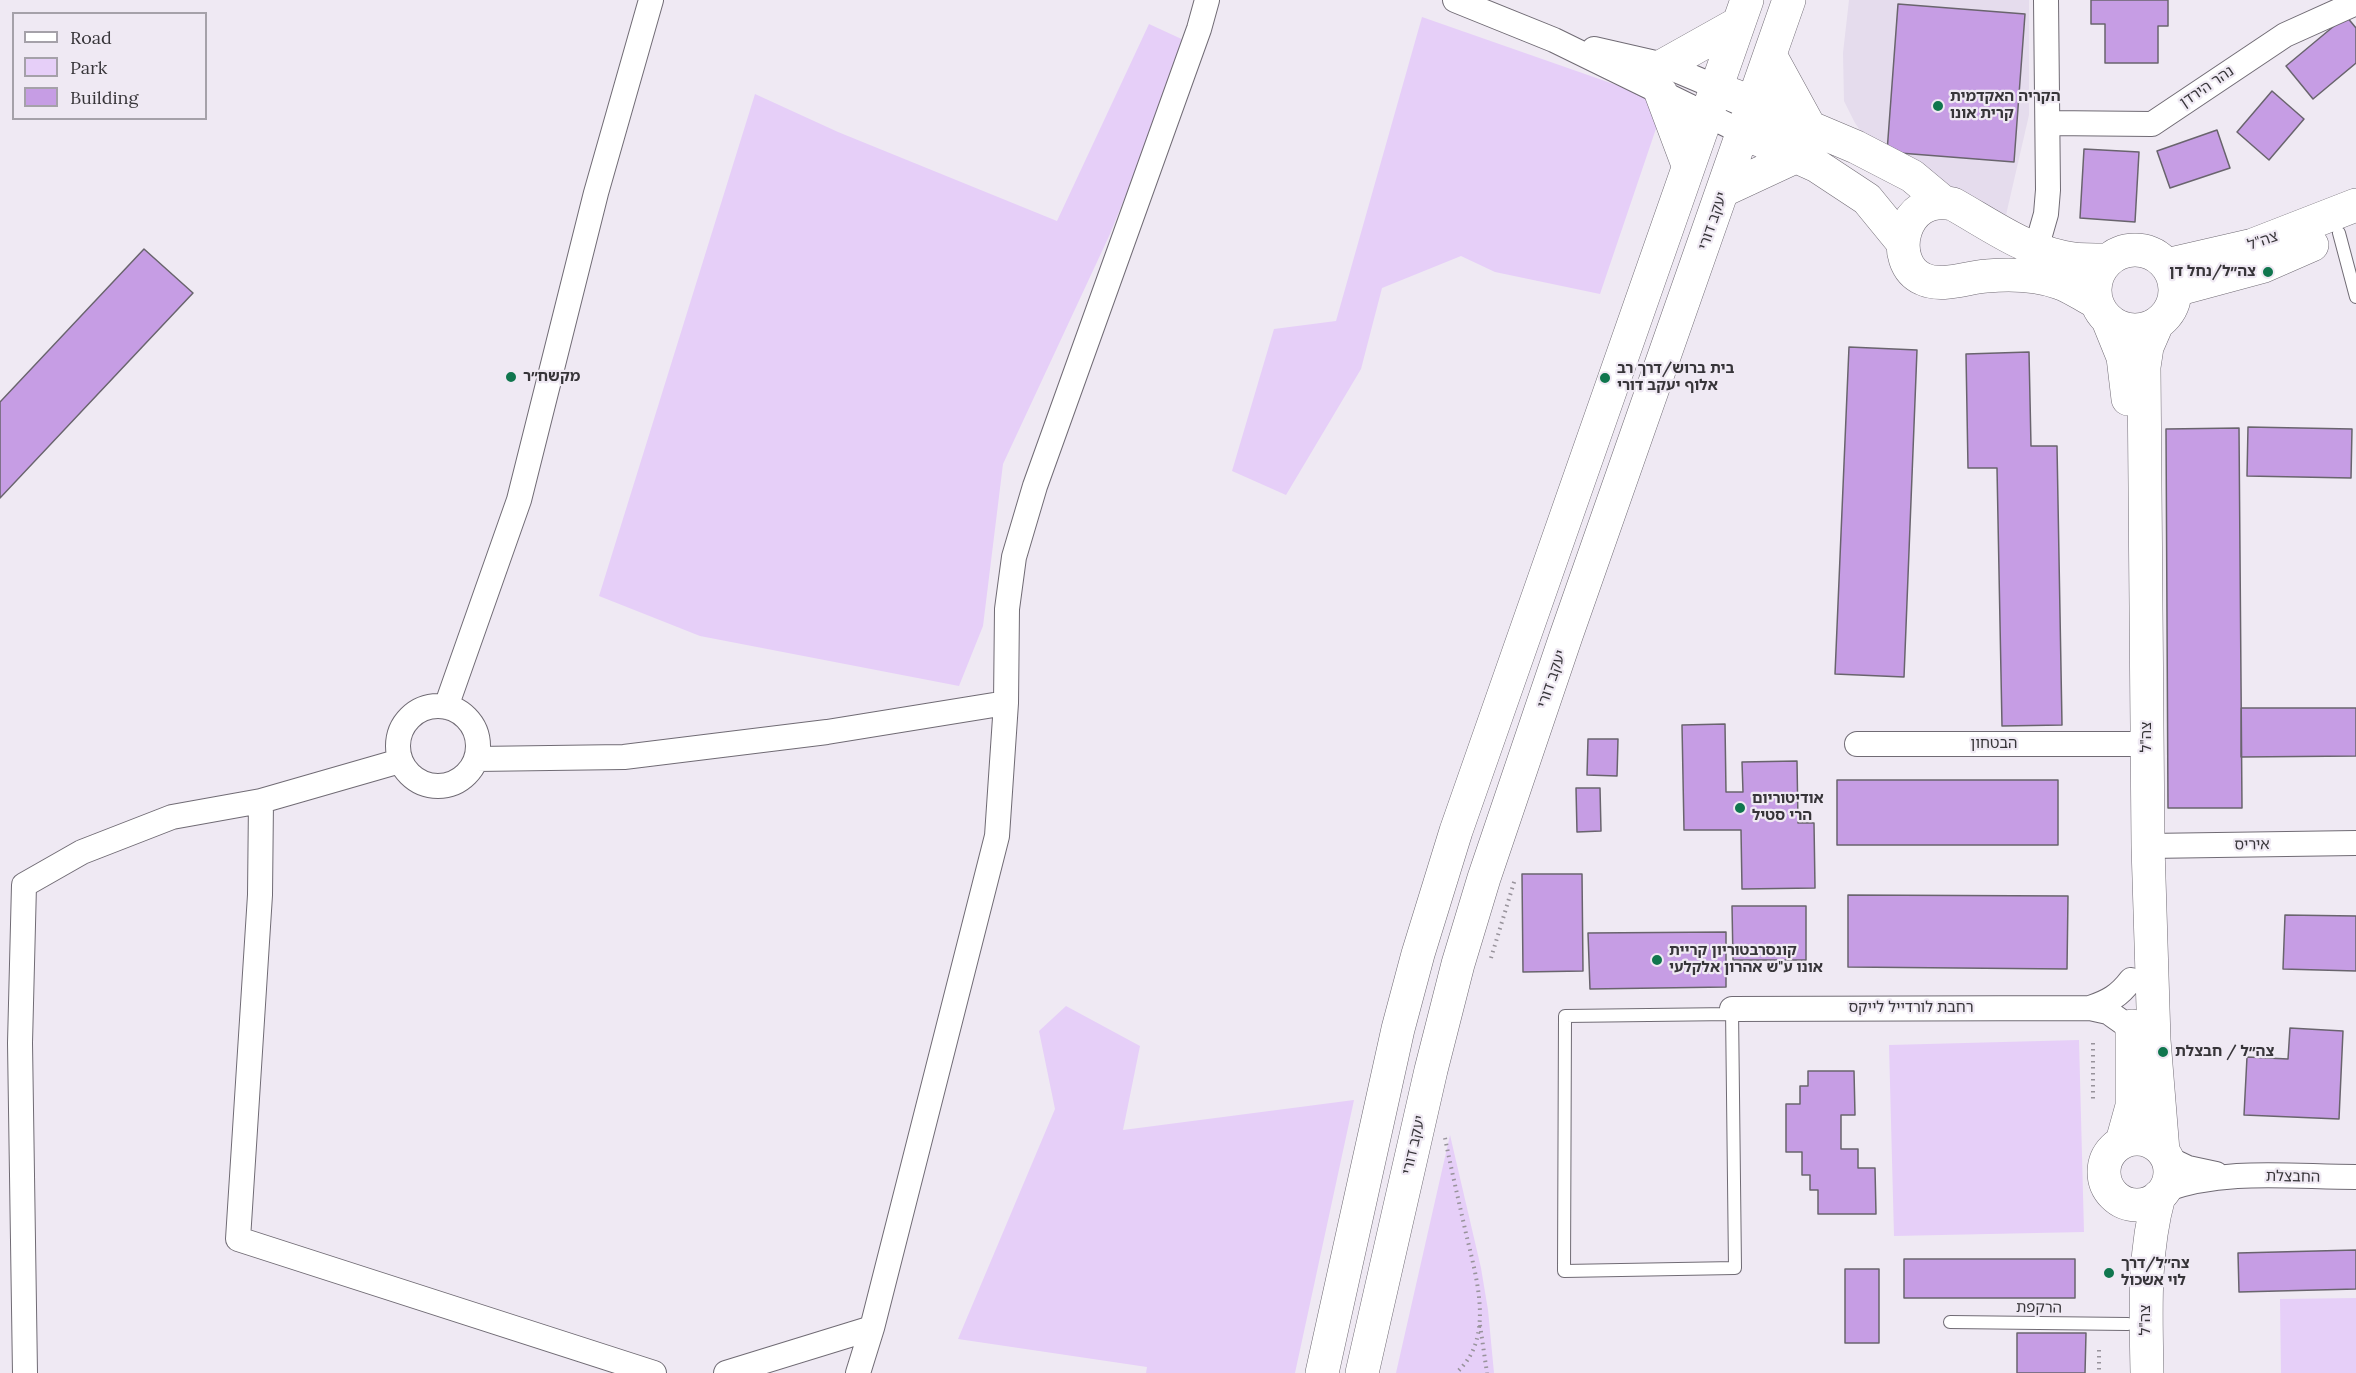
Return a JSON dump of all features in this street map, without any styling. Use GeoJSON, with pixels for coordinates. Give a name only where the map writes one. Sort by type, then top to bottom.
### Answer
{"type":"FeatureCollection","features":[{"type":"Feature","properties":{"kind":"street"},"geometry":{"type":"LineString","coordinates":[[446,707],[519,500],[596,193],[651,0]]}},
{"type":"Feature","properties":{"kind":"street"},"geometry":{"type":"LineString","coordinates":[[858,1373],[872,1328],[997,836],[1006,703],[1007,609],[1014,557],[1035,486],[1122,248],[1199,29],[1207,0]]}},
{"type":"Feature","properties":{"kind":"street","name":"יעקב דורי"},"geometry":{"type":"LineString","coordinates":[[1362,1373],[1431,1070],[1474,911],[1566,636],[1789,0]]}},
{"type":"Feature","properties":{"kind":"street"},"geometry":{"type":"LineString","coordinates":[[2036,249],[2046,214],[2048,190],[2046,0]]}},
{"type":"Feature","properties":{"kind":"street"},"geometry":{"type":"LineString","coordinates":[[1464,2],[1554,40],[1662,79],[1749,118],[1810,128],[1856,147],[1912,176],[1941,201]]}},
{"type":"Feature","properties":{"kind":"street","name":"נהר הירדן"},"geometry":{"type":"LineString","coordinates":[[2048,123],[2152,124],[2285,35],[2356,3]]}},
{"type":"Feature","properties":{"kind":"street"},"geometry":{"type":"LineString","coordinates":[[1662,79],[1743,11]]}},
{"type":"Feature","properties":{"kind":"street"},"geometry":{"type":"LineString","coordinates":[[1322,1373],[1398,1029],[1418,954],[1456,831],[1743,11]]}},
{"type":"Feature","properties":{"kind":"street"},"geometry":{"type":"LineString","coordinates":[[1770,55],[1810,128]]}},
{"type":"Feature","properties":{"kind":"street"},"geometry":{"type":"LineString","coordinates":[[1662,79],[1688,165]]}},
{"type":"Feature","properties":{"kind":"street"},"geometry":{"type":"LineString","coordinates":[[1749,118],[1795,157],[1817,166],[1867,199],[1903,243]]}},
{"type":"Feature","properties":{"kind":"street"},"geometry":{"type":"LineString","coordinates":[[1724,190],[1795,157]]}},
{"type":"Feature","properties":{"kind":"street"},"geometry":{"type":"LineString","coordinates":[[2102,311],[2096,279],[2108,260],[2119,253],[2131,250],[2144,251],[2156,256],[2170,278],[2173,304],[2157,324],[2145,330],[2132,331],[2119,327],[2102,311],[2060,283],[2034,277],[1988,276],[1949,281],[1923,279],[1905,260],[1903,243],[1911,219],[1917,210],[1931,202],[1941,201],[1953,204],[2036,249],[2063,258],[2108,260]]}},
{"type":"Feature","properties":{"kind":"street","name":"צה\"ל"},"geometry":{"type":"LineString","coordinates":[[2170,278],[2356,205]]}},
{"type":"Feature","properties":{"kind":"street","name":"צה\"ל"},"geometry":{"type":"LineString","coordinates":[[2170,278],[2264,266],[2348,230]]}},
{"type":"Feature","properties":{"kind":"street","name":"צה\"ל"},"geometry":{"type":"LineString","coordinates":[[2102,311],[2123,357],[2128,384],[2132,1106],[2122,1142]]}},
{"type":"Feature","properties":{"kind":"street","name":"צה\"ל"},"geometry":{"type":"LineString","coordinates":[[2157,324],[2147,347],[2144,367],[2148,846],[2154,1040],[2165,1155]]}},
{"type":"Feature","properties":{"kind":"street"},"geometry":{"type":"LineString","coordinates":[[476,759],[624,758],[826,732],[1006,703]]}},
{"type":"Feature","properties":{"kind":"street"},"geometry":{"type":"LineString","coordinates":[[433,706],[446,707],[463,716],[475,732],[478,746],[476,759],[470,771],[447,786],[433,787],[420,783],[409,775],[400,761],[398,739],[402,727],[421,709],[433,706]]}},
{"type":"Feature","properties":{"kind":"street","name":"הבטחון"},"geometry":{"type":"LineString","coordinates":[[1857,744],[2131,744]]}},
{"type":"Feature","properties":{"kind":"street"},"geometry":{"type":"LineString","coordinates":[[25,1373],[20,1042],[24,885],[82,852],[172,817],[261,801],[400,761]]}},
{"type":"Feature","properties":{"kind":"street"},"geometry":{"type":"LineString","coordinates":[[261,801],[260,895],[238,1239],[654,1373]]}},
{"type":"Feature","properties":{"kind":"street","name":"איריס"},"geometry":{"type":"LineString","coordinates":[[2148,846],[2356,843]]}},
{"type":"Feature","properties":{"kind":"street","name":"רחבת לורדייל לייקס"},"geometry":{"type":"LineString","coordinates":[[2090,1008],[2109,1001],[2121,993],[2131,980]]}},
{"type":"Feature","properties":{"kind":"street","name":"רחבת לורדייל לייקס"},"geometry":{"type":"LineString","coordinates":[[1732,1012],[2090,1008],[2108,1012],[2132,1029]]}},
{"type":"Feature","properties":{"kind":"street"},"geometry":{"type":"LineString","coordinates":[[2140,1139],[2149,1141],[2165,1155],[2188,1167],[2230,1176],[2202,1179],[2162,1193],[2150,1202],[2141,1204],[2121,1200],[2109,1190],[2104,1174],[2110,1152],[2122,1142],[2140,1139]]}},
{"type":"Feature","properties":{"kind":"street"},"geometry":{"type":"LineString","coordinates":[[2162,1193],[2170,1175],[2165,1155]]}},
{"type":"Feature","properties":{"kind":"street","name":"החבצלת"},"geometry":{"type":"LineString","coordinates":[[2230,1176],[2356,1177]]}},
{"type":"Feature","properties":{"kind":"street","name":"צה\"ל"},"geometry":{"type":"LineString","coordinates":[[2146,1373],[2146,1276],[2152,1222],[2162,1193]]}},
{"type":"Feature","properties":{"kind":"street","name":"צה\"ל"},"geometry":{"type":"LineString","coordinates":[[2121,1200],[2127,1221],[2128,1373]]}},
{"type":"Feature","properties":{"kind":"street"},"geometry":{"type":"LineString","coordinates":[[726,1373],[872,1328]]}},
{"type":"Feature","properties":{"kind":"lane"},"geometry":{"type":"LineString","coordinates":[[2348,230],[2356,297]]}},
{"type":"Feature","properties":{"kind":"lane"},"geometry":{"type":"LineString","coordinates":[[1732,1012],[1735,1268],[1564,1271],[1565,1016],[1732,1012]]}},
{"type":"Feature","properties":{"kind":"lane","name":"הרקפת"},"geometry":{"type":"LineString","coordinates":[[1950,1322],[2128,1324]]}},
{"type":"Feature","properties":{"kind":"path"},"geometry":{"type":"LineString","coordinates":[[1489,964],[1516,875]]}},
{"type":"Feature","properties":{"kind":"path"},"geometry":{"type":"LineString","coordinates":[[2093,1043],[2093,1101]]}},
{"type":"Feature","properties":{"kind":"path"},"geometry":{"type":"LineString","coordinates":[[1439,1139],[1442,1128],[1478,1291],[1479,1318],[1487,1373]]}},
{"type":"Feature","properties":{"kind":"path"},"geometry":{"type":"LineString","coordinates":[[1456,1373],[1467,1364],[1477,1341],[1479,1318]]}},
{"type":"Feature","properties":{"kind":"path"},"geometry":{"type":"LineString","coordinates":[[2099,1350],[2099,1373]]}},
{"type":"Feature","properties":{"kind":"shaded area","name":"הקריה האקדמית קרית אונו"},"geometry":{"type":"Polygon","coordinates":[[[1849,0],[2029,0],[2029,115],[2006,215],[1887,164],[1867,140],[1844,101],[1843,53],[1849,0]]]}},
{"type":"Feature","properties":{"kind":"green space"},"geometry":{"type":"Polygon","coordinates":[[[1422,17],[1665,102],[1600,294],[1495,272],[1461,256],[1382,288],[1361,369],[1286,495],[1232,471],[1274,329],[1336,321],[1422,17]]]}},
{"type":"Feature","properties":{"kind":"green space"},"geometry":{"type":"Polygon","coordinates":[[[1149,24],[1188,42],[1110,234],[1003,464],[983,626],[959,686],[700,636],[599,596],[755,94],[838,132],[1057,221],[1149,24]]]}},
{"type":"Feature","properties":{"kind":"green space"},"geometry":{"type":"Polygon","coordinates":[[[1066,1006],[1140,1046],[1123,1130],[1354,1100],[1295,1373],[1146,1373],[1147,1367],[958,1339],[1055,1109],[1039,1031],[1066,1006]]]}},
{"type":"Feature","properties":{"kind":"green space"},"geometry":{"type":"Polygon","coordinates":[[[2079,1040],[2084,1232],[1894,1236],[1889,1045],[2079,1040]]]}},
{"type":"Feature","properties":{"kind":"green space"},"geometry":{"type":"Polygon","coordinates":[[[1450,1135],[1481,1268],[1494,1373],[1396,1373],[1450,1135]]]}},
{"type":"Feature","properties":{"kind":"green space"},"geometry":{"type":"Polygon","coordinates":[[[2356,1298],[2356,1373],[2281,1373],[2280,1299],[2356,1298]]]}},
{"type":"Feature","properties":{"kind":"building"},"geometry":{"type":"Polygon","coordinates":[[[2091,0],[2168,0],[2168,26],[2158,26],[2158,63],[2105,63],[2105,24],[2091,24],[2091,0]]]}},
{"type":"Feature","properties":{"kind":"building"},"geometry":{"type":"Polygon","coordinates":[[[1898,4],[2025,14],[2014,162],[1887,152],[1898,4]]]}},
{"type":"Feature","properties":{"kind":"building"},"geometry":{"type":"Polygon","coordinates":[[[2346,16],[2356,28],[2356,63],[2313,99],[2286,66],[2346,16]]]}},
{"type":"Feature","properties":{"kind":"building"},"geometry":{"type":"Polygon","coordinates":[[[2272,91],[2304,119],[2269,160],[2237,132],[2272,91]]]}},
{"type":"Feature","properties":{"kind":"building"},"geometry":{"type":"Polygon","coordinates":[[[2217,130],[2230,168],[2170,188],[2157,151],[2217,130]]]}},
{"type":"Feature","properties":{"kind":"building"},"geometry":{"type":"Polygon","coordinates":[[[2084,149],[2139,152],[2135,222],[2080,218],[2084,149]]]}},
{"type":"Feature","properties":{"kind":"building"},"geometry":{"type":"Polygon","coordinates":[[[144,249],[193,293],[0,498],[0,402],[144,249]]]}},
{"type":"Feature","properties":{"kind":"building"},"geometry":{"type":"Polygon","coordinates":[[[1849,347],[1917,350],[1904,677],[1835,674],[1849,347]]]}},
{"type":"Feature","properties":{"kind":"building"},"geometry":{"type":"Polygon","coordinates":[[[2029,352],[2031,446],[2057,446],[2062,725],[2002,726],[1997,468],[1968,468],[1966,354],[2029,352]]]}},
{"type":"Feature","properties":{"kind":"building"},"geometry":{"type":"Polygon","coordinates":[[[2248,427],[2352,429],[2351,478],[2247,476],[2248,427]]]}},
{"type":"Feature","properties":{"kind":"building"},"geometry":{"type":"Polygon","coordinates":[[[2239,428],[2242,808],[2168,808],[2166,429],[2239,428]]]}},
{"type":"Feature","properties":{"kind":"building"},"geometry":{"type":"Polygon","coordinates":[[[2241,708],[2356,708],[2356,756],[2241,757],[2241,708]]]}},
{"type":"Feature","properties":{"kind":"building","name":"אודיטוריום הרי סטיל"},"geometry":{"type":"Polygon","coordinates":[[[1725,724],[1726,792],[1743,792],[1742,762],[1797,761],[1798,823],[1814,823],[1815,888],[1742,889],[1741,830],[1684,830],[1682,725],[1725,724]]]}},
{"type":"Feature","properties":{"kind":"building"},"geometry":{"type":"Polygon","coordinates":[[[1588,739],[1618,739],[1617,776],[1587,775],[1588,739]]]}},
{"type":"Feature","properties":{"kind":"building"},"geometry":{"type":"Polygon","coordinates":[[[1837,780],[2058,780],[2058,845],[1837,845],[1837,780]]]}},
{"type":"Feature","properties":{"kind":"building"},"geometry":{"type":"Polygon","coordinates":[[[1576,788],[1600,788],[1601,831],[1577,832],[1576,788]]]}},
{"type":"Feature","properties":{"kind":"building"},"geometry":{"type":"Polygon","coordinates":[[[1522,874],[1582,874],[1583,971],[1523,972],[1522,874]]]}},
{"type":"Feature","properties":{"kind":"building"},"geometry":{"type":"Polygon","coordinates":[[[1848,895],[2068,896],[2067,969],[1848,967],[1848,895]]]}},
{"type":"Feature","properties":{"kind":"building"},"geometry":{"type":"Polygon","coordinates":[[[1732,906],[1806,906],[1806,960],[1733,960],[1732,906]]]}},
{"type":"Feature","properties":{"kind":"building"},"geometry":{"type":"Polygon","coordinates":[[[2285,915],[2356,916],[2356,971],[2283,969],[2285,915]]]}},
{"type":"Feature","properties":{"kind":"building","name":"קונסרבטוריון קריית אונו ע\"ש אהרון אלקלעי"},"geometry":{"type":"Polygon","coordinates":[[[1726,932],[1726,987],[1590,989],[1588,933],[1726,932]]]}},
{"type":"Feature","properties":{"kind":"building"},"geometry":{"type":"Polygon","coordinates":[[[2290,1028],[2343,1031],[2339,1119],[2244,1115],[2247,1057],[2288,1059],[2290,1028]]]}},
{"type":"Feature","properties":{"kind":"building"},"geometry":{"type":"Polygon","coordinates":[[[1808,1071],[1854,1071],[1855,1115],[1841,1115],[1841,1149],[1858,1149],[1858,1168],[1875,1168],[1876,1214],[1818,1214],[1818,1190],[1810,1190],[1810,1175],[1802,1175],[1802,1152],[1786,1152],[1786,1104],[1800,1104],[1800,1086],[1808,1086],[1808,1071]]]}},
{"type":"Feature","properties":{"kind":"building"},"geometry":{"type":"Polygon","coordinates":[[[2356,1250],[2356,1289],[2239,1292],[2238,1253],[2356,1250]]]}},
{"type":"Feature","properties":{"kind":"building"},"geometry":{"type":"Polygon","coordinates":[[[1904,1259],[2075,1259],[2075,1298],[1904,1298],[1904,1259]]]}},
{"type":"Feature","properties":{"kind":"building"},"geometry":{"type":"Polygon","coordinates":[[[1845,1269],[1879,1269],[1879,1343],[1845,1343],[1845,1269]]]}},
{"type":"Feature","properties":{"kind":"building"},"geometry":{"type":"Polygon","coordinates":[[[2017,1333],[2086,1333],[2085,1373],[2017,1373],[2017,1333]]]}},
{"type":"Feature","properties":{"kind":"place","name":"הקריה האקדמית קרית אונו"},"geometry":{"type":"Point","coordinates":[1938,106]}},
{"type":"Feature","properties":{"kind":"place","name":"צה״ל/נחל דן"},"geometry":{"type":"Point","coordinates":[2268,272]}},
{"type":"Feature","properties":{"kind":"place","name":"מקשח״ר"},"geometry":{"type":"Point","coordinates":[511,377]}},
{"type":"Feature","properties":{"kind":"place","name":"בית ברוש/דרך רב אלוף יעקב דורי"},"geometry":{"type":"Point","coordinates":[1605,378]}},
{"type":"Feature","properties":{"kind":"place","name":"אודיטוריום הרי סטיל"},"geometry":{"type":"Point","coordinates":[1740,808]}},
{"type":"Feature","properties":{"kind":"place","name":"קונסרבטוריון קריית אונו ע\"ש אהרון אלקלעי"},"geometry":{"type":"Point","coordinates":[1657,960]}},
{"type":"Feature","properties":{"kind":"place","name":"צה״ל / חבצלת"},"geometry":{"type":"Point","coordinates":[2163,1052]}},
{"type":"Feature","properties":{"kind":"place","name":"צה״ל/דרך לוי אשכול"},"geometry":{"type":"Point","coordinates":[2109,1273]}}]}
